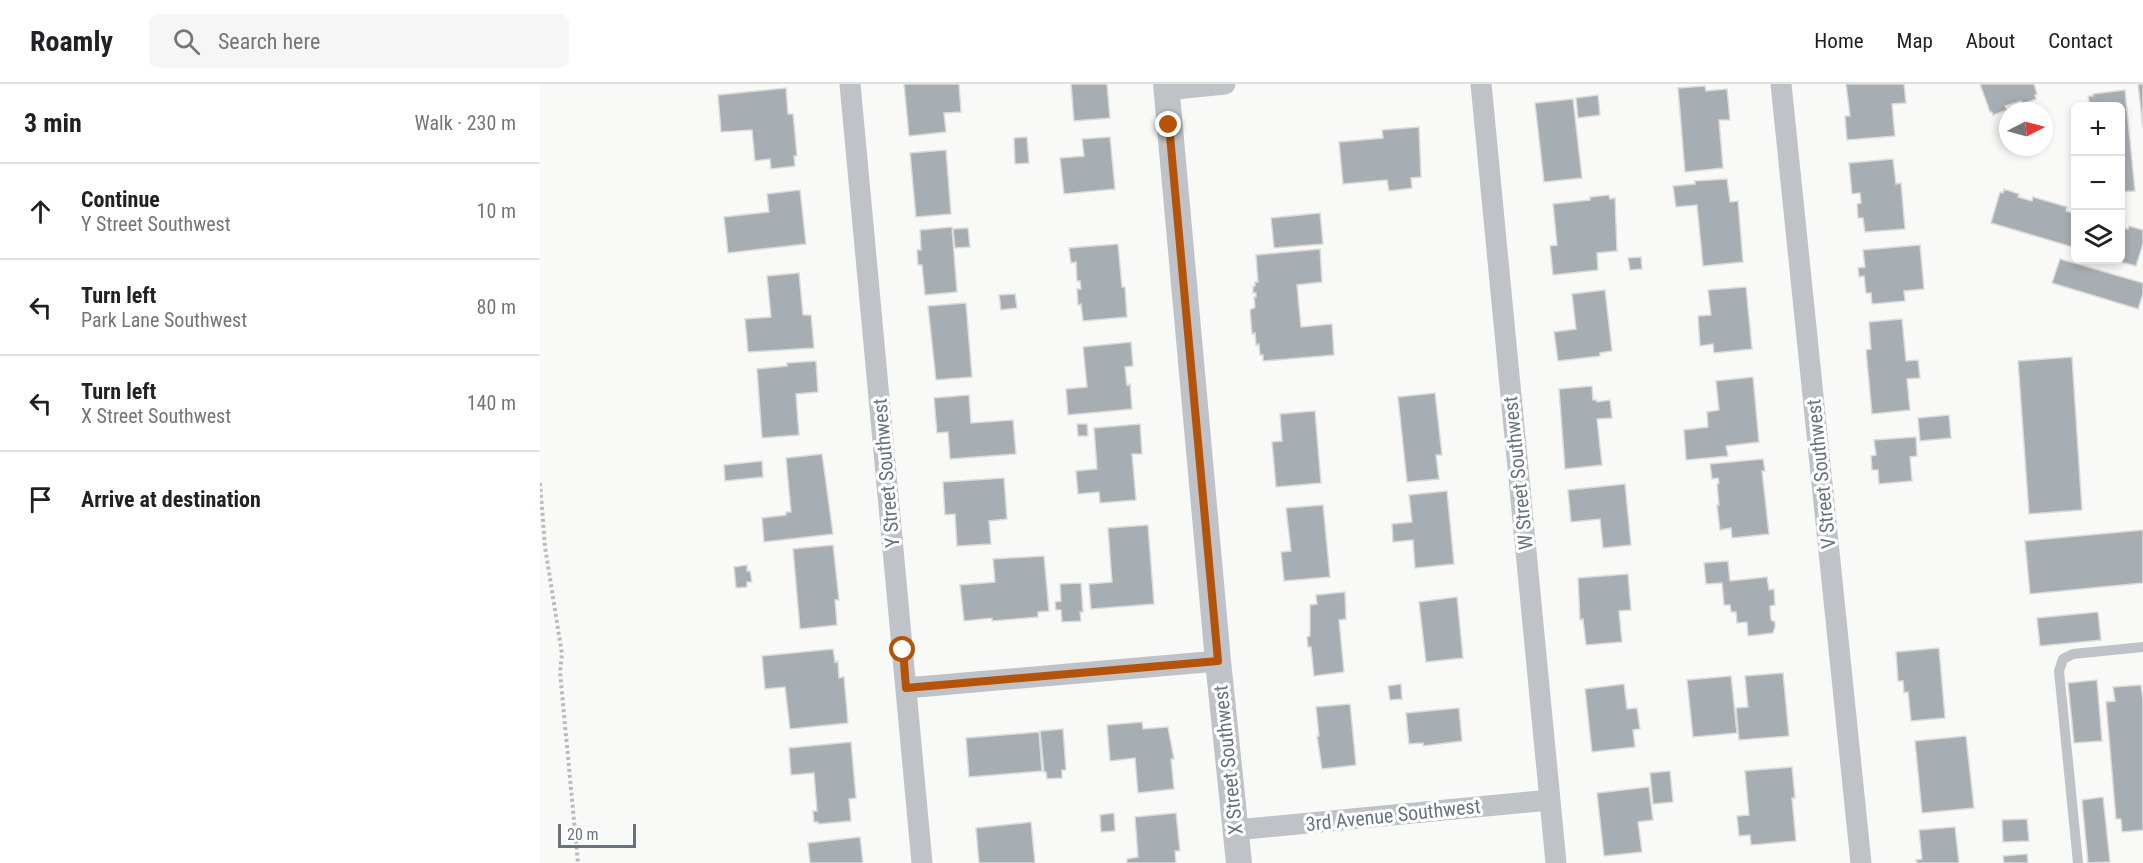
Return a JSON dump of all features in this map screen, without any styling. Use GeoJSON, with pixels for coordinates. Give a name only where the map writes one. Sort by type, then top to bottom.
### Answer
{"type":"FeatureCollection","features":[{"type":"Feature","properties":{"kind":"street","name":"Y Street Southwest"},"geometry":{"type":"LineString","coordinates":[[850,84],[922,863]]}},
{"type":"Feature","properties":{"kind":"street"},"geometry":{"type":"LineString","coordinates":[[1166,87],[1225,84]]}},
{"type":"Feature","properties":{"kind":"street","name":"W Street Southwest"},"geometry":{"type":"LineString","coordinates":[[1480,84],[1556,863]]}},
{"type":"Feature","properties":{"kind":"street","name":"V Street Southwest"},"geometry":{"type":"LineString","coordinates":[[1781,84],[1861,863]]}},
{"type":"Feature","properties":{"kind":"street","name":"X Street Southwest"},"geometry":{"type":"LineString","coordinates":[[1166,87],[1218,661],[1239,863]]}},
{"type":"Feature","properties":{"kind":"street"},"geometry":{"type":"LineString","coordinates":[[906,688],[1218,661]]}},
{"type":"Feature","properties":{"kind":"street","name":"3rd Avenue Southwest"},"geometry":{"type":"LineString","coordinates":[[1236,830],[1550,800]]}},
{"type":"Feature","properties":{"kind":"lane"},"geometry":{"type":"LineString","coordinates":[[2078,863],[2059,671],[2063,658],[2073,654],[2143,647]]}},
{"type":"Feature","properties":{"kind":"path"},"geometry":{"type":"LineString","coordinates":[[540,483],[545,547],[562,654],[560,672],[578,863]]}},
{"type":"Feature","properties":{"kind":"building"},"geometry":{"type":"Polygon","coordinates":[[[904,84],[959,84],[961,112],[944,113],[946,132],[909,136],[904,84]]]}},
{"type":"Feature","properties":{"kind":"building"},"geometry":{"type":"Polygon","coordinates":[[[1071,84],[1107,84],[1110,118],[1074,121],[1071,84]]]}},
{"type":"Feature","properties":{"kind":"building"},"geometry":{"type":"Polygon","coordinates":[[[1846,84],[1904,84],[1906,103],[1892,104],[1895,136],[1847,140],[1845,116],[1850,116],[1846,84]]]}},
{"type":"Feature","properties":{"kind":"building"},"geometry":{"type":"Polygon","coordinates":[[[1980,84],[2034,84],[2036,99],[2028,102],[1999,102],[1999,113],[1993,115],[1980,84]]]}},
{"type":"Feature","properties":{"kind":"building"},"geometry":{"type":"Polygon","coordinates":[[[2138,84],[2143,84],[2143,128],[2138,84]]]}},
{"type":"Feature","properties":{"kind":"building"},"geometry":{"type":"Polygon","coordinates":[[[1705,86],[1706,91],[1727,89],[1730,120],[1719,120],[1723,168],[1685,172],[1678,88],[1705,86]]]}},
{"type":"Feature","properties":{"kind":"building"},"geometry":{"type":"Polygon","coordinates":[[[786,88],[788,114],[793,114],[797,156],[794,156],[795,166],[771,169],[770,159],[755,161],[752,130],[721,132],[718,95],[786,88]]]}},
{"type":"Feature","properties":{"kind":"building"},"geometry":{"type":"Polygon","coordinates":[[[2125,90],[2135,191],[2125,192],[2125,102],[2089,102],[2088,96],[2093,96],[2093,94],[2125,90]]]}},
{"type":"Feature","properties":{"kind":"building"},"geometry":{"type":"Polygon","coordinates":[[[1598,95],[1600,115],[1578,118],[1576,98],[1598,95]]]}},
{"type":"Feature","properties":{"kind":"building"},"geometry":{"type":"Polygon","coordinates":[[[1573,99],[1582,178],[1544,182],[1535,103],[1573,99]]]}},
{"type":"Feature","properties":{"kind":"building"},"geometry":{"type":"Polygon","coordinates":[[[1419,127],[1421,177],[1411,178],[1412,188],[1389,191],[1387,180],[1343,184],[1339,142],[1383,138],[1382,130],[1419,127]]]}},
{"type":"Feature","properties":{"kind":"building"},"geometry":{"type":"Polygon","coordinates":[[[1027,137],[1029,163],[1015,164],[1014,138],[1027,137]]]}},
{"type":"Feature","properties":{"kind":"building"},"geometry":{"type":"Polygon","coordinates":[[[1110,137],[1115,189],[1064,194],[1060,158],[1084,156],[1082,139],[1110,137]]]}},
{"type":"Feature","properties":{"kind":"building"},"geometry":{"type":"Polygon","coordinates":[[[946,150],[951,214],[916,217],[910,153],[946,150]]]}},
{"type":"Feature","properties":{"kind":"building"},"geometry":{"type":"Polygon","coordinates":[[[1893,159],[1896,184],[1901,183],[1905,229],[1865,232],[1863,218],[1858,218],[1857,204],[1861,203],[1860,193],[1852,194],[1849,163],[1893,159]]]}},
{"type":"Feature","properties":{"kind":"building"},"geometry":{"type":"Polygon","coordinates":[[[1727,179],[1730,202],[1738,201],[1743,262],[1703,266],[1697,205],[1676,207],[1673,186],[1695,184],[1695,181],[1727,179]]]}},
{"type":"Feature","properties":{"kind":"building"},"geometry":{"type":"Polygon","coordinates":[[[2004,189],[2019,194],[2018,197],[2032,201],[2033,197],[2067,207],[2066,211],[2071,212],[2071,247],[1991,223],[2000,192],[2003,193],[2004,189]]]}},
{"type":"Feature","properties":{"kind":"building"},"geometry":{"type":"Polygon","coordinates":[[[800,190],[806,244],[728,253],[724,217],[769,212],[767,194],[800,190]]]}},
{"type":"Feature","properties":{"kind":"building"},"geometry":{"type":"Polygon","coordinates":[[[1609,195],[1610,199],[1615,198],[1617,251],[1597,253],[1598,270],[1553,275],[1550,246],[1557,245],[1553,204],[1590,200],[1590,197],[1609,195]]]}},
{"type":"Feature","properties":{"kind":"building"},"geometry":{"type":"Polygon","coordinates":[[[1320,213],[1323,244],[1274,248],[1271,218],[1320,213]]]}},
{"type":"Feature","properties":{"kind":"building"},"geometry":{"type":"Polygon","coordinates":[[[2129,226],[2143,230],[2143,244],[2136,266],[2125,263],[2125,228],[2128,229],[2129,226]]]}},
{"type":"Feature","properties":{"kind":"building"},"geometry":{"type":"Polygon","coordinates":[[[952,227],[957,292],[925,295],[922,265],[918,265],[917,250],[921,250],[920,230],[952,227]]]}},
{"type":"Feature","properties":{"kind":"building"},"geometry":{"type":"Polygon","coordinates":[[[968,228],[970,247],[955,248],[953,229],[968,228]]]}},
{"type":"Feature","properties":{"kind":"building"},"geometry":{"type":"Polygon","coordinates":[[[1118,244],[1127,317],[1083,321],[1081,304],[1078,305],[1077,289],[1081,289],[1080,281],[1077,281],[1076,262],[1071,263],[1069,248],[1118,244]]]}},
{"type":"Feature","properties":{"kind":"building"},"geometry":{"type":"Polygon","coordinates":[[[1920,245],[1924,289],[1904,291],[1905,301],[1872,304],[1871,293],[1866,293],[1864,276],[1859,277],[1858,268],[1865,267],[1863,250],[1920,245]]]}},
{"type":"Feature","properties":{"kind":"building"},"geometry":{"type":"Polygon","coordinates":[[[1320,249],[1322,282],[1297,285],[1301,327],[1332,324],[1334,355],[1263,361],[1259,344],[1256,345],[1255,333],[1252,334],[1250,310],[1255,307],[1256,293],[1253,293],[1253,287],[1255,282],[1258,282],[1256,255],[1320,249]]]}},
{"type":"Feature","properties":{"kind":"building"},"geometry":{"type":"Polygon","coordinates":[[[1641,257],[1642,269],[1630,270],[1628,258],[1641,257]]]}},
{"type":"Feature","properties":{"kind":"building"},"geometry":{"type":"Polygon","coordinates":[[[2060,259],[2143,283],[2143,294],[2138,309],[2052,283],[2060,259]]]}},
{"type":"Feature","properties":{"kind":"building"},"geometry":{"type":"Polygon","coordinates":[[[799,273],[803,315],[811,315],[814,348],[748,352],[745,319],[771,317],[767,276],[799,273]]]}},
{"type":"Feature","properties":{"kind":"building"},"geometry":{"type":"Polygon","coordinates":[[[1746,287],[1752,349],[1714,353],[1713,344],[1700,346],[1698,316],[1711,315],[1708,290],[1746,287]]]}},
{"type":"Feature","properties":{"kind":"building"},"geometry":{"type":"Polygon","coordinates":[[[1605,290],[1612,351],[1600,353],[1600,356],[1558,361],[1554,332],[1576,329],[1572,294],[1605,290]]]}},
{"type":"Feature","properties":{"kind":"building"},"geometry":{"type":"Polygon","coordinates":[[[1015,294],[1017,308],[1001,310],[999,295],[1015,294]]]}},
{"type":"Feature","properties":{"kind":"building"},"geometry":{"type":"Polygon","coordinates":[[[966,303],[972,377],[936,380],[928,306],[966,303]]]}},
{"type":"Feature","properties":{"kind":"building"},"geometry":{"type":"Polygon","coordinates":[[[1902,319],[1906,361],[1918,360],[1920,378],[1907,379],[1910,410],[1872,414],[1866,350],[1871,349],[1869,322],[1902,319]]]}},
{"type":"Feature","properties":{"kind":"building"},"geometry":{"type":"Polygon","coordinates":[[[1131,342],[1133,366],[1125,367],[1127,385],[1130,384],[1132,409],[1068,415],[1066,389],[1087,387],[1083,347],[1131,342]]]}},
{"type":"Feature","properties":{"kind":"building"},"geometry":{"type":"Polygon","coordinates":[[[2072,357],[2082,510],[2029,514],[2018,361],[2072,357]]]}},
{"type":"Feature","properties":{"kind":"building"},"geometry":{"type":"Polygon","coordinates":[[[816,361],[818,392],[796,394],[799,435],[762,438],[757,369],[787,366],[787,363],[816,361]]]}},
{"type":"Feature","properties":{"kind":"building"},"geometry":{"type":"Polygon","coordinates":[[[1753,377],[1759,442],[1726,446],[1728,456],[1686,460],[1684,430],[1708,427],[1707,412],[1719,410],[1716,381],[1753,377]]]}},
{"type":"Feature","properties":{"kind":"building"},"geometry":{"type":"Polygon","coordinates":[[[1592,386],[1593,400],[1597,402],[1610,400],[1612,418],[1597,419],[1602,465],[1565,469],[1559,389],[1592,386]]]}},
{"type":"Feature","properties":{"kind":"building"},"geometry":{"type":"Polygon","coordinates":[[[1435,393],[1442,455],[1436,455],[1439,479],[1407,482],[1398,397],[1435,393]]]}},
{"type":"Feature","properties":{"kind":"building"},"geometry":{"type":"Polygon","coordinates":[[[969,395],[971,423],[1013,420],[1016,454],[950,459],[948,432],[937,433],[934,398],[969,395]]]}},
{"type":"Feature","properties":{"kind":"building"},"geometry":{"type":"Polygon","coordinates":[[[1315,411],[1321,483],[1276,487],[1272,442],[1282,441],[1280,414],[1315,411]]]}},
{"type":"Feature","properties":{"kind":"building"},"geometry":{"type":"Polygon","coordinates":[[[1949,415],[1951,438],[1920,441],[1918,418],[1949,415]]]}},
{"type":"Feature","properties":{"kind":"building"},"geometry":{"type":"Polygon","coordinates":[[[1077,424],[1087,424],[1088,436],[1078,436],[1077,424]]]}},
{"type":"Feature","properties":{"kind":"building"},"geometry":{"type":"Polygon","coordinates":[[[1140,424],[1142,454],[1132,454],[1136,500],[1100,503],[1099,492],[1078,494],[1076,471],[1097,469],[1094,428],[1140,424]]]}},
{"type":"Feature","properties":{"kind":"building"},"geometry":{"type":"Polygon","coordinates":[[[1916,437],[1917,456],[1910,457],[1912,481],[1879,484],[1878,470],[1872,470],[1871,456],[1876,455],[1874,440],[1916,437]]]}},
{"type":"Feature","properties":{"kind":"building"},"geometry":{"type":"Polygon","coordinates":[[[822,454],[833,534],[764,542],[762,518],[786,515],[786,512],[791,512],[786,458],[822,454]]]}},
{"type":"Feature","properties":{"kind":"building"},"geometry":{"type":"Polygon","coordinates":[[[1763,459],[1765,471],[1762,471],[1769,534],[1732,538],[1731,528],[1720,530],[1717,505],[1719,505],[1717,484],[1719,483],[1718,478],[1712,479],[1710,464],[1763,459]]]}},
{"type":"Feature","properties":{"kind":"building"},"geometry":{"type":"Polygon","coordinates":[[[762,461],[763,477],[725,481],[724,465],[762,461]]]}},
{"type":"Feature","properties":{"kind":"building"},"geometry":{"type":"Polygon","coordinates":[[[1004,478],[1007,519],[989,521],[991,544],[957,546],[955,514],[945,515],[943,482],[1004,478]]]}},
{"type":"Feature","properties":{"kind":"building"},"geometry":{"type":"Polygon","coordinates":[[[1625,484],[1631,545],[1603,548],[1600,519],[1571,522],[1568,490],[1625,484]]]}},
{"type":"Feature","properties":{"kind":"building"},"geometry":{"type":"Polygon","coordinates":[[[1447,491],[1454,564],[1415,568],[1413,540],[1393,542],[1392,524],[1412,522],[1409,495],[1447,491]]]}},
{"type":"Feature","properties":{"kind":"building"},"geometry":{"type":"Polygon","coordinates":[[[1323,505],[1330,577],[1284,581],[1281,552],[1291,551],[1286,508],[1323,505]]]}},
{"type":"Feature","properties":{"kind":"building"},"geometry":{"type":"Polygon","coordinates":[[[1148,525],[1154,604],[1091,609],[1089,584],[1112,582],[1108,528],[1148,525]]]}},
{"type":"Feature","properties":{"kind":"building"},"geometry":{"type":"Polygon","coordinates":[[[2143,530],[2143,583],[2030,594],[2025,541],[2143,530]]]}},
{"type":"Feature","properties":{"kind":"building"},"geometry":{"type":"Polygon","coordinates":[[[833,545],[839,600],[835,600],[837,625],[800,629],[793,549],[833,545]]]}},
{"type":"Feature","properties":{"kind":"building"},"geometry":{"type":"Polygon","coordinates":[[[1044,556],[1049,611],[1038,612],[1038,617],[964,621],[960,585],[995,582],[993,559],[1044,556]]]}},
{"type":"Feature","properties":{"kind":"building"},"geometry":{"type":"Polygon","coordinates":[[[1728,561],[1730,581],[1767,577],[1769,590],[1774,589],[1775,605],[1770,606],[1771,620],[1775,622],[1773,633],[1748,636],[1747,622],[1737,623],[1736,612],[1731,612],[1730,605],[1724,605],[1722,583],[1706,584],[1704,563],[1728,561]]]}},
{"type":"Feature","properties":{"kind":"building"},"geometry":{"type":"Polygon","coordinates":[[[747,565],[752,582],[747,582],[747,587],[736,588],[734,567],[747,565]]]}},
{"type":"Feature","properties":{"kind":"building"},"geometry":{"type":"Polygon","coordinates":[[[1628,574],[1631,610],[1619,611],[1622,642],[1586,645],[1583,619],[1580,620],[1578,578],[1628,574]]]}},
{"type":"Feature","properties":{"kind":"building"},"geometry":{"type":"Polygon","coordinates":[[[1081,583],[1083,612],[1080,612],[1081,621],[1062,622],[1061,610],[1056,610],[1055,602],[1061,601],[1060,584],[1081,583]]]}},
{"type":"Feature","properties":{"kind":"building"},"geometry":{"type":"Polygon","coordinates":[[[1345,592],[1346,619],[1339,620],[1344,672],[1314,676],[1311,647],[1308,647],[1307,637],[1310,636],[1310,605],[1317,604],[1316,595],[1345,592]]]}},
{"type":"Feature","properties":{"kind":"building"},"geometry":{"type":"Polygon","coordinates":[[[1457,597],[1463,658],[1426,662],[1419,602],[1457,597]]]}},
{"type":"Feature","properties":{"kind":"building"},"geometry":{"type":"Polygon","coordinates":[[[2098,612],[2101,640],[2040,646],[2037,618],[2098,612]]]}},
{"type":"Feature","properties":{"kind":"building"},"geometry":{"type":"Polygon","coordinates":[[[1939,648],[1945,718],[1911,721],[1908,692],[1904,693],[1903,681],[1898,681],[1896,652],[1939,648]]]}},
{"type":"Feature","properties":{"kind":"building"},"geometry":{"type":"Polygon","coordinates":[[[833,649],[835,662],[838,661],[839,678],[844,677],[848,723],[790,729],[785,687],[765,689],[762,656],[833,649]]]}},
{"type":"Feature","properties":{"kind":"building"},"geometry":{"type":"Polygon","coordinates":[[[1783,673],[1789,736],[1739,740],[1736,708],[1748,707],[1745,676],[1783,673]]]}},
{"type":"Feature","properties":{"kind":"building"},"geometry":{"type":"Polygon","coordinates":[[[1731,676],[1737,733],[1693,737],[1687,680],[1731,676]]]}},
{"type":"Feature","properties":{"kind":"building"},"geometry":{"type":"Polygon","coordinates":[[[2097,680],[2102,741],[2074,743],[2068,683],[2097,680]]]}},
{"type":"Feature","properties":{"kind":"building"},"geometry":{"type":"Polygon","coordinates":[[[1401,684],[1402,699],[1390,700],[1388,686],[1401,684]]]}},
{"type":"Feature","properties":{"kind":"building"},"geometry":{"type":"Polygon","coordinates":[[[1624,684],[1627,709],[1637,708],[1640,729],[1633,730],[1635,747],[1592,752],[1585,689],[1624,684]]]}},
{"type":"Feature","properties":{"kind":"building"},"geometry":{"type":"Polygon","coordinates":[[[2141,685],[2143,699],[2143,830],[2122,832],[2121,819],[2116,819],[2106,702],[2115,701],[2113,687],[2141,685]]]}},
{"type":"Feature","properties":{"kind":"building"},"geometry":{"type":"Polygon","coordinates":[[[1350,704],[1356,765],[1322,769],[1316,707],[1350,704]]]}},
{"type":"Feature","properties":{"kind":"building"},"geometry":{"type":"Polygon","coordinates":[[[1459,708],[1462,741],[1423,746],[1423,743],[1409,744],[1406,713],[1459,708]]]}},
{"type":"Feature","properties":{"kind":"building"},"geometry":{"type":"Polygon","coordinates":[[[1142,722],[1143,729],[1168,727],[1174,759],[1171,759],[1174,789],[1138,793],[1135,758],[1110,761],[1107,725],[1142,722]]]}},
{"type":"Feature","properties":{"kind":"building"},"geometry":{"type":"Polygon","coordinates":[[[1063,729],[1066,770],[1062,770],[1062,778],[1047,779],[1046,772],[1044,772],[1040,731],[1063,729]]]}},
{"type":"Feature","properties":{"kind":"building"},"geometry":{"type":"Polygon","coordinates":[[[1039,732],[1042,771],[969,777],[966,738],[1039,732]]]}},
{"type":"Feature","properties":{"kind":"building"},"geometry":{"type":"Polygon","coordinates":[[[1966,736],[1974,808],[1922,813],[1915,741],[1966,736]]]}},
{"type":"Feature","properties":{"kind":"building"},"geometry":{"type":"Polygon","coordinates":[[[851,742],[856,798],[849,799],[851,821],[818,824],[814,822],[813,811],[817,811],[814,773],[791,775],[789,748],[851,742]]]}},
{"type":"Feature","properties":{"kind":"building"},"geometry":{"type":"Polygon","coordinates":[[[1792,767],[1796,841],[1751,845],[1750,835],[1739,836],[1737,816],[1749,815],[1745,771],[1792,767]]]}},
{"type":"Feature","properties":{"kind":"building"},"geometry":{"type":"Polygon","coordinates":[[[1670,771],[1673,802],[1653,804],[1650,773],[1670,771]]]}},
{"type":"Feature","properties":{"kind":"building"},"geometry":{"type":"Polygon","coordinates":[[[1649,787],[1653,820],[1638,822],[1642,852],[1604,856],[1597,793],[1649,787]]]}},
{"type":"Feature","properties":{"kind":"building"},"geometry":{"type":"Polygon","coordinates":[[[2103,797],[2110,862],[2088,863],[2082,800],[2103,797]]]}},
{"type":"Feature","properties":{"kind":"building"},"geometry":{"type":"Polygon","coordinates":[[[1114,813],[1115,831],[1101,832],[1100,815],[1114,813]]]}},
{"type":"Feature","properties":{"kind":"building"},"geometry":{"type":"Polygon","coordinates":[[[1176,813],[1180,851],[1175,851],[1176,863],[1127,863],[1127,859],[1138,857],[1135,817],[1176,813]]]}},
{"type":"Feature","properties":{"kind":"building"},"geometry":{"type":"Polygon","coordinates":[[[2027,819],[2029,841],[2003,842],[2002,820],[2027,819]]]}},
{"type":"Feature","properties":{"kind":"building"},"geometry":{"type":"Polygon","coordinates":[[[1031,822],[1035,863],[979,863],[976,828],[1031,822]]]}},
{"type":"Feature","properties":{"kind":"building"},"geometry":{"type":"Polygon","coordinates":[[[1955,827],[1959,863],[1917,863],[1916,860],[1922,859],[1919,830],[1955,827]]]}},
{"type":"Feature","properties":{"kind":"building"},"geometry":{"type":"Polygon","coordinates":[[[860,837],[863,863],[810,863],[808,843],[860,837]]]}},
{"type":"Feature","properties":{"kind":"building"},"geometry":{"type":"Polygon","coordinates":[[[2027,854],[2028,863],[2004,863],[2003,856],[2027,854]]]}},
{"type":"Feature","properties":{"kind":"route"},"geometry":{"type":"LineString","coordinates":[[903,650],[906,688],[1218,661],[1169,125]]}}]}
